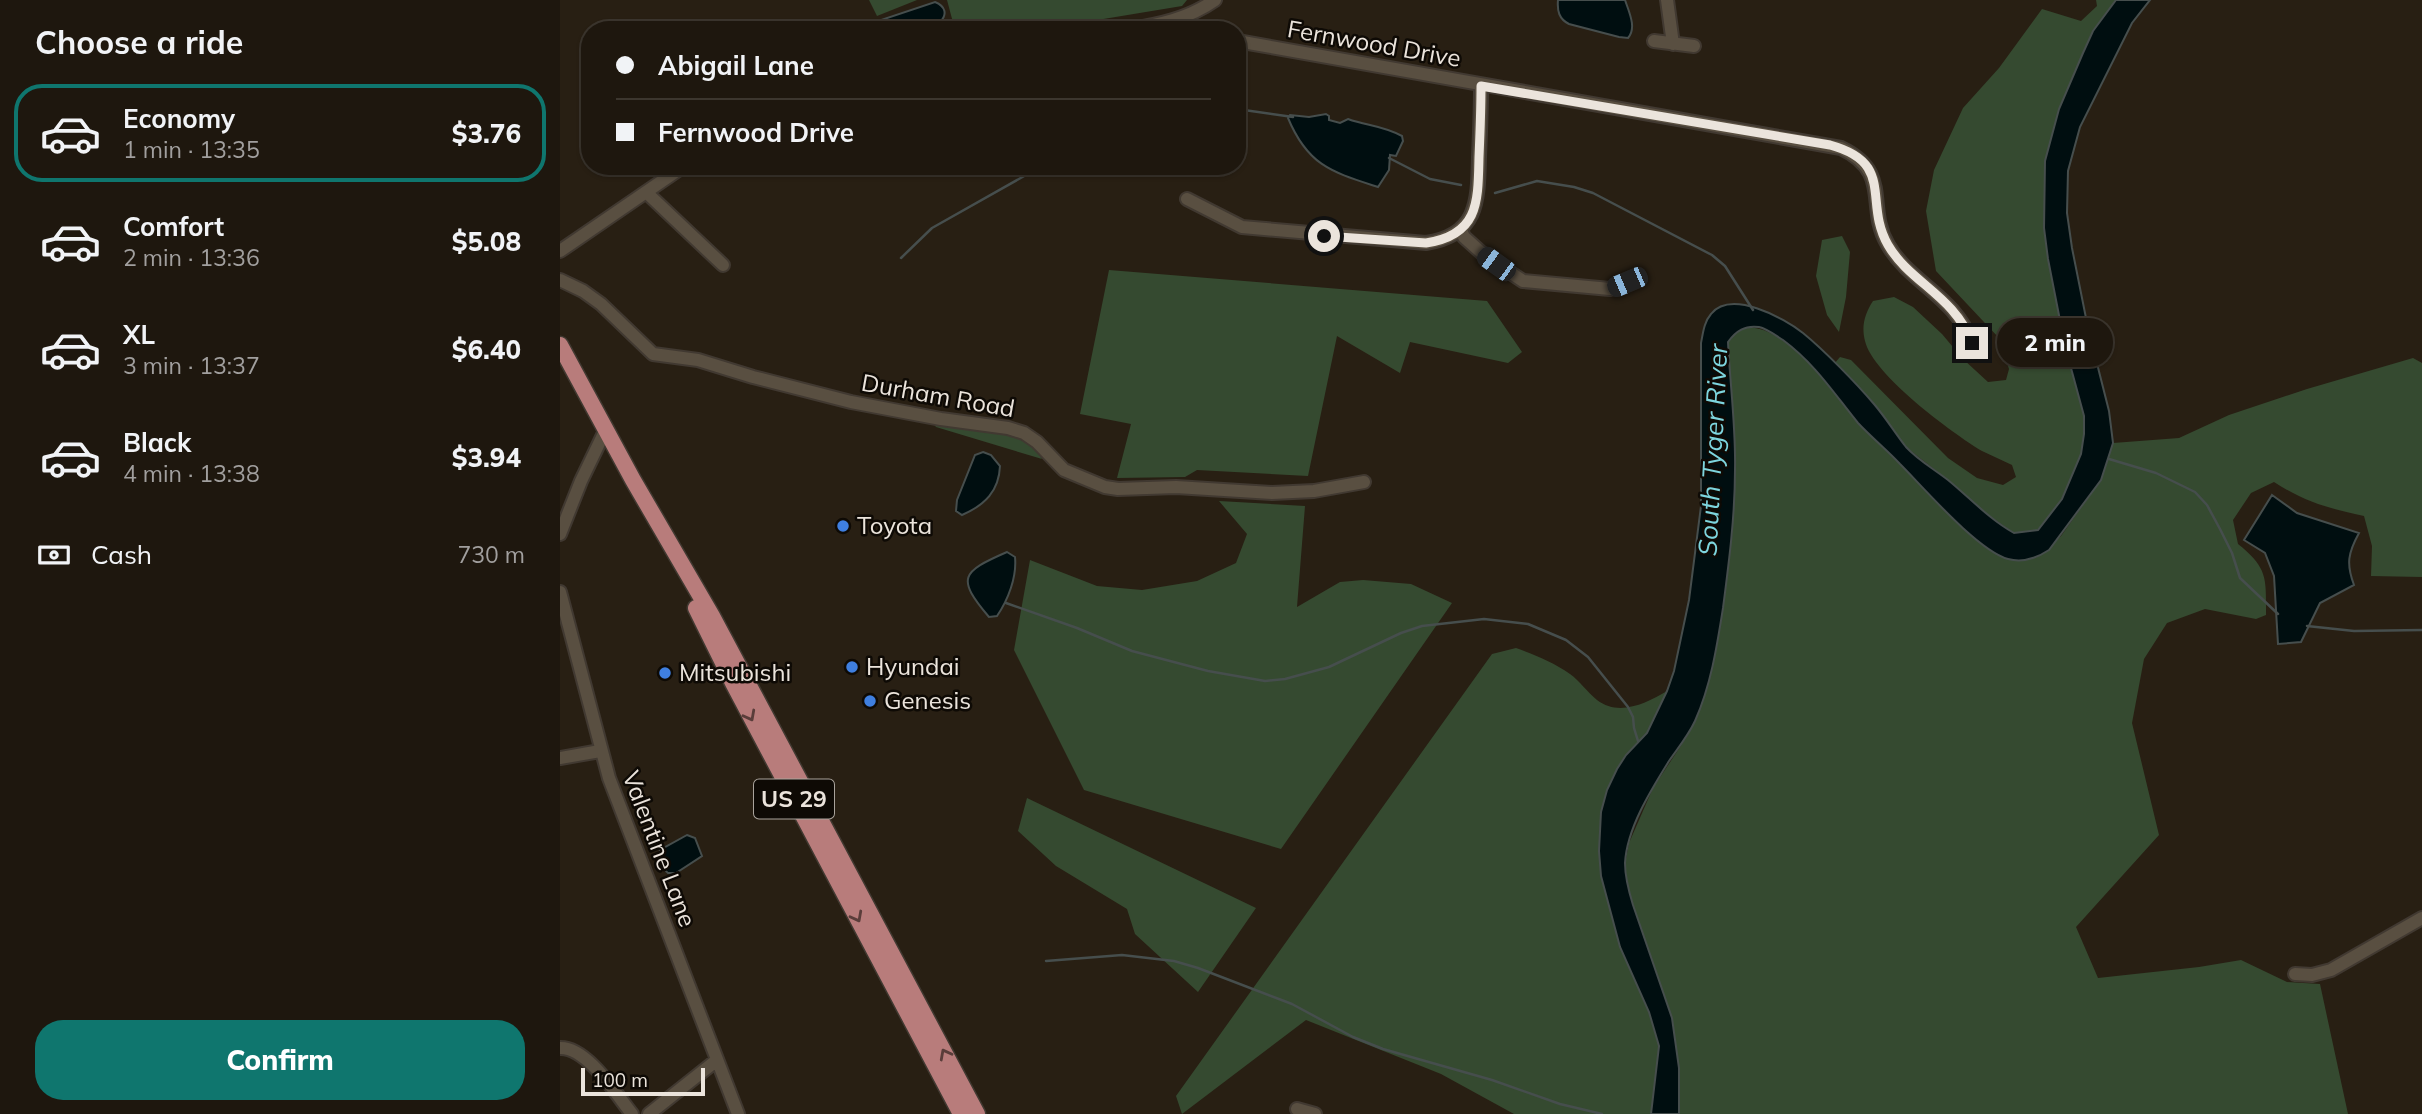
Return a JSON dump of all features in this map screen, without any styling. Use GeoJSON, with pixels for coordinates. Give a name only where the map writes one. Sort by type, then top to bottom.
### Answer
{"type":"FeatureCollection","features":[{"type":"Feature","properties":{"kind":"main road","name":"US 29"},"geometry":{"type":"LineString","coordinates":[[560,345],[851,892],[977,1114]]}},
{"type":"Feature","properties":{"kind":"main road","name":"US 29"},"geometry":{"type":"LineString","coordinates":[[851,892],[961,1114]]}},
{"type":"Feature","properties":{"kind":"street"},"geometry":{"type":"LineString","coordinates":[[1168,21],[1191,14],[1215,0]]}},
{"type":"Feature","properties":{"kind":"street"},"geometry":{"type":"LineString","coordinates":[[1667,0],[1673,44]]}},
{"type":"Feature","properties":{"kind":"street"},"geometry":{"type":"LineString","coordinates":[[1654,41],[1694,46]]}},
{"type":"Feature","properties":{"kind":"street","name":"Fernwood Drive"},"geometry":{"type":"LineString","coordinates":[[1246,43],[1481,86],[1830,145],[1852,153],[1870,168],[1882,232],[1889,247],[1944,299],[1965,325],[1972,343]]}},
{"type":"Feature","properties":{"kind":"street"},"geometry":{"type":"LineString","coordinates":[[1187,199],[1242,227],[1426,243],[1441,241],[1461,230],[1476,209],[1481,86]]}},
{"type":"Feature","properties":{"kind":"street"},"geometry":{"type":"LineString","coordinates":[[560,251],[671,175]]}},
{"type":"Feature","properties":{"kind":"street"},"geometry":{"type":"LineString","coordinates":[[646,192],[723,265]]}},
{"type":"Feature","properties":{"kind":"street"},"geometry":{"type":"LineString","coordinates":[[1461,230],[1464,237],[1484,255],[1523,281],[1610,289],[1631,281]]}},
{"type":"Feature","properties":{"kind":"street","name":"Durham Road"},"geometry":{"type":"LineString","coordinates":[[560,280],[583,291],[601,304],[653,354],[660,357],[698,359],[753,377],[851,402],[1008,428],[1024,433],[1037,442],[1064,470],[1105,487],[1176,487],[1272,493],[1314,491],[1364,482]]}},
{"type":"Feature","properties":{"kind":"street"},"geometry":{"type":"LineString","coordinates":[[560,534],[606,429]]}},
{"type":"Feature","properties":{"kind":"street","name":"Valentine Lane"},"geometry":{"type":"LineString","coordinates":[[560,592],[609,778],[738,1114]]}},
{"type":"Feature","properties":{"kind":"street"},"geometry":{"type":"LineString","coordinates":[[560,758],[600,751]]}},
{"type":"Feature","properties":{"kind":"street"},"geometry":{"type":"LineString","coordinates":[[2295,974],[2312,975],[2331,970],[2422,918]]}},
{"type":"Feature","properties":{"kind":"street"},"geometry":{"type":"LineString","coordinates":[[560,1048],[568,1047],[584,1055],[632,1114]]}},
{"type":"Feature","properties":{"kind":"street"},"geometry":{"type":"LineString","coordinates":[[649,1114],[718,1060]]}},
{"type":"Feature","properties":{"kind":"street"},"geometry":{"type":"LineString","coordinates":[[1297,1109],[1315,1114]]}},
{"type":"Feature","properties":{"kind":"green space"},"geometry":{"type":"Polygon","coordinates":[[[869,0],[917,0],[877,16],[869,0]]]}},
{"type":"Feature","properties":{"kind":"green space"},"geometry":{"type":"Polygon","coordinates":[[[947,0],[1187,0],[1182,6],[1091,21],[953,21],[947,0]]]}},
{"type":"Feature","properties":{"kind":"green space"},"geometry":{"type":"Polygon","coordinates":[[[2096,0],[2116,0],[2093,31],[2083,53],[2045,161],[2044,228],[2065,346],[2084,416],[2081,454],[2062,499],[2050,517],[2037,530],[2014,533],[1980,509],[1906,447],[1872,401],[1834,364],[1840,357],[1851,360],[1948,458],[1977,478],[2003,485],[2016,477],[2012,465],[1982,451],[1934,417],[1882,370],[1865,341],[1864,320],[1873,301],[1894,297],[1913,307],[1988,382],[2006,380],[2009,369],[1999,338],[1936,271],[1926,211],[1934,170],[1963,108],[1999,68],[2042,9],[2081,21],[2097,6],[2096,0]]]}},
{"type":"Feature","properties":{"kind":"green space"},"geometry":{"type":"Polygon","coordinates":[[[1842,236],[1850,252],[1846,297],[1839,332],[1827,315],[1816,276],[1822,240],[1842,236]]]}},
{"type":"Feature","properties":{"kind":"green space"},"geometry":{"type":"Polygon","coordinates":[[[1109,270],[1487,301],[1522,352],[1508,363],[1410,342],[1400,373],[1337,336],[1308,476],[1197,470],[1185,477],[1117,478],[1131,424],[1080,414],[1109,270]]]}},
{"type":"Feature","properties":{"kind":"green space"},"geometry":{"type":"Polygon","coordinates":[[[1747,327],[1772,334],[1804,357],[1861,425],[1914,477],[2008,559],[2024,560],[2037,557],[2061,536],[2101,480],[2113,443],[2179,438],[2229,415],[2307,389],[2413,358],[2422,363],[2422,577],[2371,576],[2372,546],[2364,516],[2317,504],[2274,482],[2251,493],[2233,520],[2238,544],[2255,560],[2263,575],[2266,615],[2256,619],[2205,609],[2167,623],[2144,659],[2132,723],[2159,835],[2076,927],[2098,978],[2241,960],[2287,982],[2320,984],[2348,1114],[1679,1114],[1679,1068],[1672,1018],[1628,889],[1625,864],[1629,843],[1653,788],[1688,735],[1732,538],[1735,469],[1728,342],[1735,332],[1747,327]]]}},
{"type":"Feature","properties":{"kind":"green space"},"geometry":{"type":"Polygon","coordinates":[[[933,423],[1008,434],[1033,448],[1042,459],[936,427],[933,423]]]}},
{"type":"Feature","properties":{"kind":"green space"},"geometry":{"type":"Polygon","coordinates":[[[1219,501],[1305,506],[1297,607],[1340,582],[1363,580],[1411,584],[1452,603],[1281,849],[1084,790],[1014,650],[1030,560],[1097,586],[1142,590],[1197,581],[1236,563],[1247,534],[1219,501]]]}},
{"type":"Feature","properties":{"kind":"green space"},"geometry":{"type":"Polygon","coordinates":[[[1516,648],[1564,670],[1606,705],[1624,708],[1633,706],[1667,691],[1647,733],[1617,769],[1601,812],[1599,851],[1601,876],[1620,947],[1649,1012],[1659,1046],[1651,1114],[1514,1114],[1441,1074],[1306,1020],[1182,1114],[1176,1096],[1492,654],[1516,648]]]}},
{"type":"Feature","properties":{"kind":"green space"},"geometry":{"type":"Polygon","coordinates":[[[1027,798],[1256,908],[1198,992],[1135,934],[1127,909],[1056,866],[1018,831],[1027,798]]]}},
{"type":"Feature","properties":{"kind":"water"},"geometry":{"type":"Polygon","coordinates":[[[1558,0],[1625,0],[1631,20],[1631,34],[1628,38],[1619,37],[1569,24],[1559,14],[1558,0]]]}},
{"type":"Feature","properties":{"kind":"water","name":"South Tyger River"},"geometry":{"type":"Polygon","coordinates":[[[2116,0],[2150,0],[2132,23],[2080,127],[2068,171],[2067,213],[2088,328],[2109,411],[2113,443],[2101,480],[2049,550],[2035,557],[2019,560],[2008,559],[1981,544],[1858,423],[1814,369],[1783,340],[1766,329],[1749,327],[1734,335],[1728,342],[1735,438],[1735,487],[1716,651],[1695,721],[1641,810],[1630,836],[1625,863],[1633,905],[1672,1018],[1679,1068],[1679,1114],[1651,1114],[1659,1046],[1649,1012],[1620,947],[1601,876],[1601,812],[1617,769],[1647,733],[1674,671],[1689,600],[1701,506],[1701,343],[1707,320],[1720,307],[1744,305],[1771,314],[1794,327],[1821,349],[1858,387],[1916,456],[2014,533],[2038,530],[2062,499],[2081,454],[2084,434],[2084,416],[2065,346],[2048,259],[2044,228],[2045,161],[2059,109],[2083,53],[2093,31],[2116,0]]]}},
{"type":"Feature","properties":{"kind":"water"},"geometry":{"type":"Polygon","coordinates":[[[935,2],[944,10],[941,21],[878,21],[935,2]]]}},
{"type":"Feature","properties":{"kind":"water"},"geometry":{"type":"Polygon","coordinates":[[[1326,114],[1329,120],[1340,123],[1348,119],[1402,136],[1403,141],[1396,156],[1390,155],[1389,170],[1378,187],[1347,177],[1323,165],[1304,147],[1288,118],[1290,115],[1309,117],[1326,114]]]}},
{"type":"Feature","properties":{"kind":"water"},"geometry":{"type":"Polygon","coordinates":[[[983,452],[991,455],[1000,466],[997,483],[984,502],[962,515],[956,511],[957,500],[975,455],[983,452]]]}},
{"type":"Feature","properties":{"kind":"water"},"geometry":{"type":"Polygon","coordinates":[[[2272,495],[2297,513],[2359,533],[2349,559],[2354,585],[2320,603],[2301,642],[2278,644],[2274,576],[2265,553],[2244,540],[2272,495]]]}},
{"type":"Feature","properties":{"kind":"water"},"geometry":{"type":"Polygon","coordinates":[[[1007,552],[1015,557],[1013,580],[997,616],[989,617],[971,593],[968,577],[980,565],[1007,552]]]}},
{"type":"Feature","properties":{"kind":"water"},"geometry":{"type":"Polygon","coordinates":[[[687,835],[695,838],[702,856],[676,873],[668,873],[660,863],[660,850],[687,835]]]}},
{"type":"Feature","properties":{"kind":"waterway"},"geometry":{"type":"LineString","coordinates":[[1246,110],[1293,117]]}},
{"type":"Feature","properties":{"kind":"waterway"},"geometry":{"type":"LineString","coordinates":[[1389,158],[1430,179],[1461,185]]}},
{"type":"Feature","properties":{"kind":"waterway"},"geometry":{"type":"LineString","coordinates":[[901,258],[932,228],[1026,175]]}},
{"type":"Feature","properties":{"kind":"waterway"},"geometry":{"type":"LineString","coordinates":[[1495,193],[1537,181],[1593,193],[1712,255],[1725,266],[1753,310]]}},
{"type":"Feature","properties":{"kind":"waterway"},"geometry":{"type":"LineString","coordinates":[[2109,459],[2156,473],[2195,492],[2207,505],[2220,529],[2240,578],[2278,614]]}},
{"type":"Feature","properties":{"kind":"waterway"},"geometry":{"type":"LineString","coordinates":[[1006,603],[1132,651],[1208,671],[1265,681],[1285,679],[1329,667],[1422,626],[1484,619],[1528,624],[1566,640],[1588,657],[1628,707],[1638,741]]}},
{"type":"Feature","properties":{"kind":"waterway"},"geometry":{"type":"LineString","coordinates":[[2307,626],[2354,631],[2422,630]]}},
{"type":"Feature","properties":{"kind":"waterway"},"geometry":{"type":"LineString","coordinates":[[1046,961],[1122,955],[1174,961],[1292,1004],[1353,1037],[1383,1049],[1492,1080],[1560,1104],[1602,1114]]}},
{"type":"Feature","properties":{"kind":"place","name":"Toyota"},"geometry":{"type":"Point","coordinates":[843,526]}},
{"type":"Feature","properties":{"kind":"place","name":"Hyundai"},"geometry":{"type":"Point","coordinates":[852,667]}},
{"type":"Feature","properties":{"kind":"place","name":"Mitsubishi"},"geometry":{"type":"Point","coordinates":[665,673]}},
{"type":"Feature","properties":{"kind":"place","name":"Genesis"},"geometry":{"type":"Point","coordinates":[870,701]}},
{"type":"Feature","properties":{"kind":"route"},"geometry":{"type":"LineString","coordinates":[[1324,236],[1426,243],[1455,235],[1476,209],[1481,86],[1606,106],[1830,145],[1852,153],[1870,168],[1882,232],[1889,247],[1944,299],[1965,325],[1972,343]]}}]}
